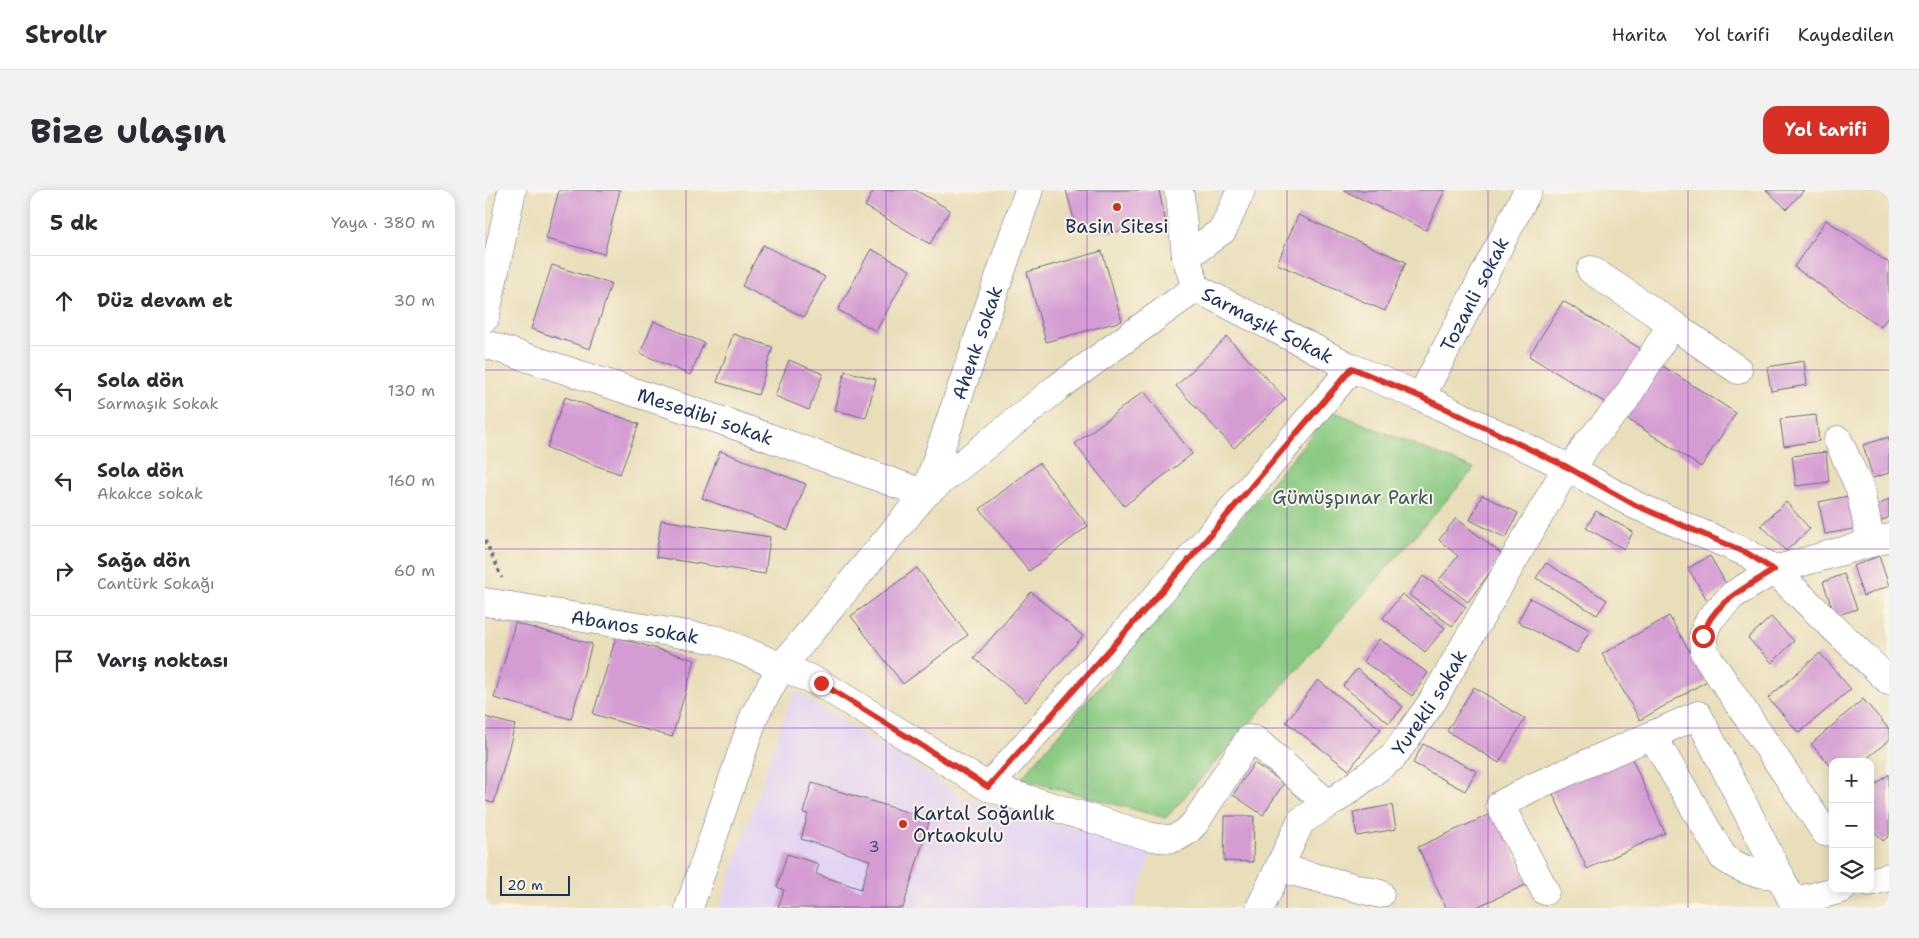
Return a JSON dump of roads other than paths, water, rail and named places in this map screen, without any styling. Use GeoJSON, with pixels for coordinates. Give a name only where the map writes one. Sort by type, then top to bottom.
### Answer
{"type":"FeatureCollection","features":[{"type":"Feature","properties":{"kind":"street"},"geometry":{"type":"LineString","coordinates":[[485,318],[512,190]]}},
{"type":"Feature","properties":{"kind":"street","name":"Ahenk sokak"},"geometry":{"type":"LineString","coordinates":[[925,494],[1029,190]]}},
{"type":"Feature","properties":{"kind":"street","name":"Sarmaşık Sokak"},"geometry":{"type":"LineString","coordinates":[[1178,190],[1185,257],[1197,288],[1352,368],[1421,397],[1569,468],[1635,505],[1747,553],[1774,570],[1889,681]]}},
{"type":"Feature","properties":{"kind":"street"},"geometry":{"type":"LineString","coordinates":[[1185,257],[1223,230],[1241,190]]}},
{"type":"Feature","properties":{"kind":"street","name":"Tozanli sokak"},"geometry":{"type":"LineString","coordinates":[[1421,397],[1528,190]]}},
{"type":"Feature","properties":{"kind":"street"},"geometry":{"type":"LineString","coordinates":[[1591,270],[1738,370]]}},
{"type":"Feature","properties":{"kind":"street"},"geometry":{"type":"LineString","coordinates":[[689,908],[755,714],[782,666],[925,494],[1057,388],[1197,288]]}},
{"type":"Feature","properties":{"kind":"street","name":"Yurekli sokak"},"geometry":{"type":"LineString","coordinates":[[1261,908],[1301,821],[1393,757],[1432,702],[1569,468],[1623,402],[1672,324]]}},
{"type":"Feature","properties":{"kind":"street","name":"Mesedibi sokak"},"geometry":{"type":"LineString","coordinates":[[485,344],[723,421],[925,494]]}},
{"type":"Feature","properties":{"kind":"street"},"geometry":{"type":"LineString","coordinates":[[988,787],[1189,560],[1352,368]]}},
{"type":"Feature","properties":{"kind":"street"},"geometry":{"type":"LineString","coordinates":[[1825,832],[1704,652],[1703,636],[1710,618],[1733,595],[1774,570],[1880,540],[1838,440]]}},
{"type":"Feature","properties":{"kind":"street","name":"Abanos sokak"},"geometry":{"type":"LineString","coordinates":[[494,592],[718,640],[821,683],[988,787],[1148,836],[1164,839],[1176,838],[1186,833],[1195,823],[1249,739],[1255,740],[1328,804]]}},
{"type":"Feature","properties":{"kind":"street"},"geometry":{"type":"LineString","coordinates":[[1545,891],[1500,805],[1531,788],[1698,715],[1779,875],[1792,905],[1830,893]]}},
{"type":"Feature","properties":{"kind":"street"},"geometry":{"type":"LineString","coordinates":[[1652,735],[1723,856],[1743,869],[1755,873],[1779,875]]}},
{"type":"Feature","properties":{"kind":"street"},"geometry":{"type":"LineString","coordinates":[[1279,868],[1380,894]]}},
{"type":"Feature","properties":{"kind":"street"},"geometry":{"type":"LineString","coordinates":[[1874,881],[1889,877]]}},
{"type":"Feature","properties":{"kind":"place","name":"Basin Sitesi"},"geometry":{"type":"Point","coordinates":[1117,207]}},
{"type":"Feature","properties":{"kind":"place","name":"Kartal Soğanlık Ortaokulu"},"geometry":{"type":"Point","coordinates":[903,824]}},
{"type":"Feature","properties":{"kind":"park label","name":"Gümüşpınar Parkı"},"geometry":{"type":"Point","coordinates":[1353,497]}}]}
